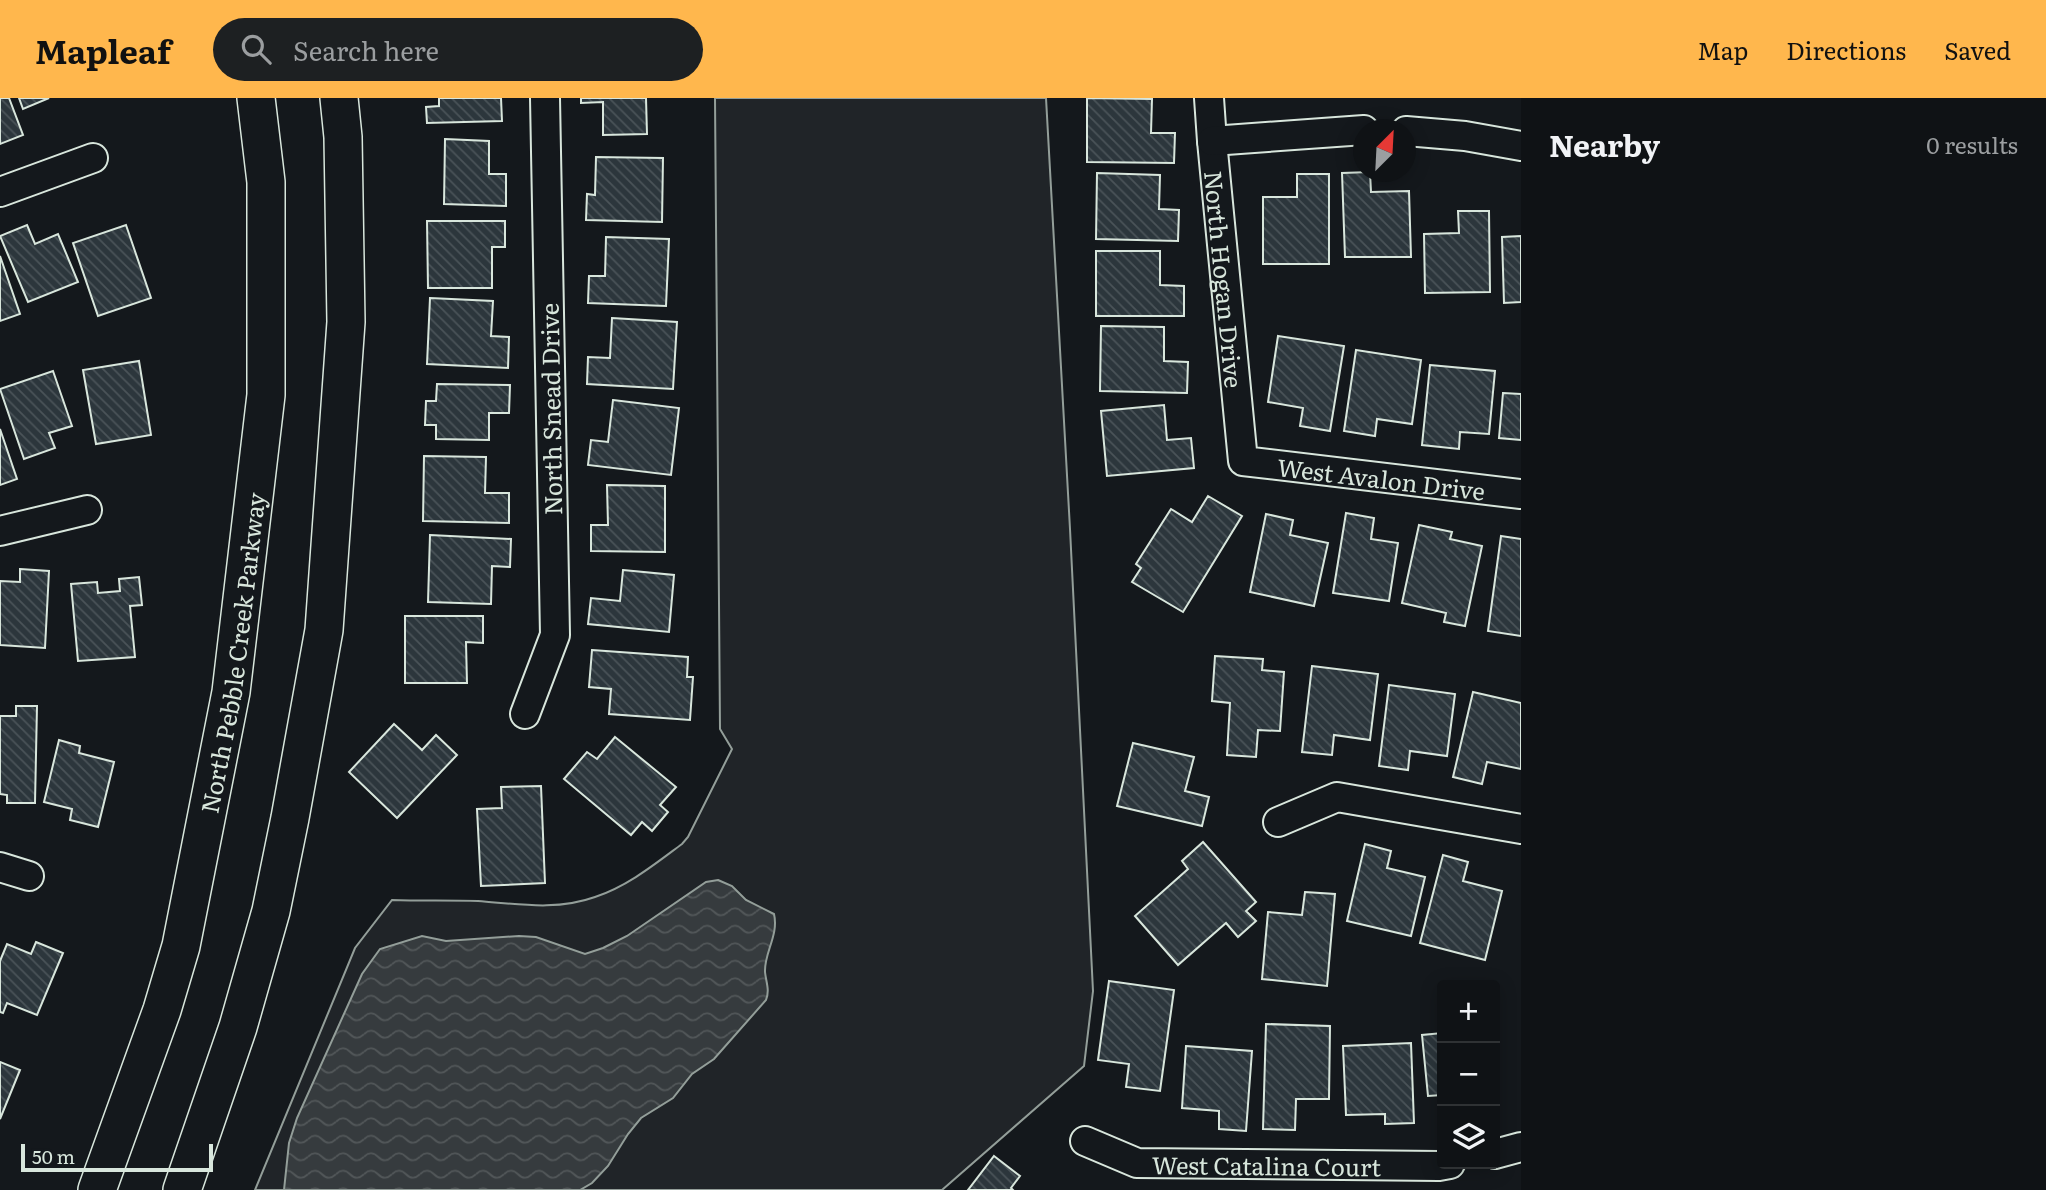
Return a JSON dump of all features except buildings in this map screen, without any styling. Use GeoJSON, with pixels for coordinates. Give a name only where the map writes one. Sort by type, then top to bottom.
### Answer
{"type":"FeatureCollection","features":[{"type":"Feature","properties":{"kind":"main road","name":"North Pebble Creek Parkway"},"geometry":{"type":"LineString","coordinates":[[97,1190],[163,1010],[181,946],[231,692],[266,395],[266,182],[256,98]]}},
{"type":"Feature","properties":{"kind":"main road"},"geometry":{"type":"LineString","coordinates":[[182,1190],[238,1027],[271,911],[324,631],[346,322],[343,137],[339,98]]}},
{"type":"Feature","properties":{"kind":"street","name":"North Snead Drive"},"geometry":{"type":"LineString","coordinates":[[525,715],[555,635],[545,98]]}},
{"type":"Feature","properties":{"kind":"street","name":"North Hogan Drive"},"geometry":{"type":"LineString","coordinates":[[1209,98],[1243,461]]}},
{"type":"Feature","properties":{"kind":"street"},"geometry":{"type":"LineString","coordinates":[[1212,141],[1353,131]]}},
{"type":"Feature","properties":{"kind":"street"},"geometry":{"type":"LineString","coordinates":[[1416,132],[1465,136],[1521,146]]}},
{"type":"Feature","properties":{"kind":"street"},"geometry":{"type":"LineString","coordinates":[[0,192],[93,158]]}},
{"type":"Feature","properties":{"kind":"street","name":"West Avalon Drive"},"geometry":{"type":"LineString","coordinates":[[1243,461],[1521,494]]}},
{"type":"Feature","properties":{"kind":"street"},"geometry":{"type":"LineString","coordinates":[[0,531],[87,510]]}},
{"type":"Feature","properties":{"kind":"street"},"geometry":{"type":"LineString","coordinates":[[1278,821],[1337,797],[1521,829]]}},
{"type":"Feature","properties":{"kind":"street"},"geometry":{"type":"LineString","coordinates":[[0,867],[29,876]]}},
{"type":"Feature","properties":{"kind":"street","name":"West Catalina Court"},"geometry":{"type":"LineString","coordinates":[[1085,1141],[1138,1163],[1437,1167]]}},
{"type":"Feature","properties":{"kind":"street"},"geometry":{"type":"LineString","coordinates":[[1500,1152],[1521,1147]]}},
{"type":"Feature","properties":{"kind":"shaded area"},"geometry":{"type":"Polygon","coordinates":[[[715,98],[1046,98],[1093,991],[1084,1066],[942,1190],[255,1190],[355,948],[392,900],[551,905],[580,901],[619,887],[641,874],[688,837],[732,749],[720,729],[715,98]]]}},
{"type":"Feature","properties":{"kind":"water"},"geometry":{"type":"Polygon","coordinates":[[[718,880],[732,886],[746,900],[774,914],[775,929],[765,965],[768,989],[766,1000],[714,1059],[692,1074],[673,1098],[641,1118],[608,1166],[592,1183],[580,1190],[284,1190],[289,1143],[297,1118],[362,974],[380,949],[422,936],[446,941],[519,936],[536,937],[585,954],[627,936],[706,882],[718,880]]]}}]}
